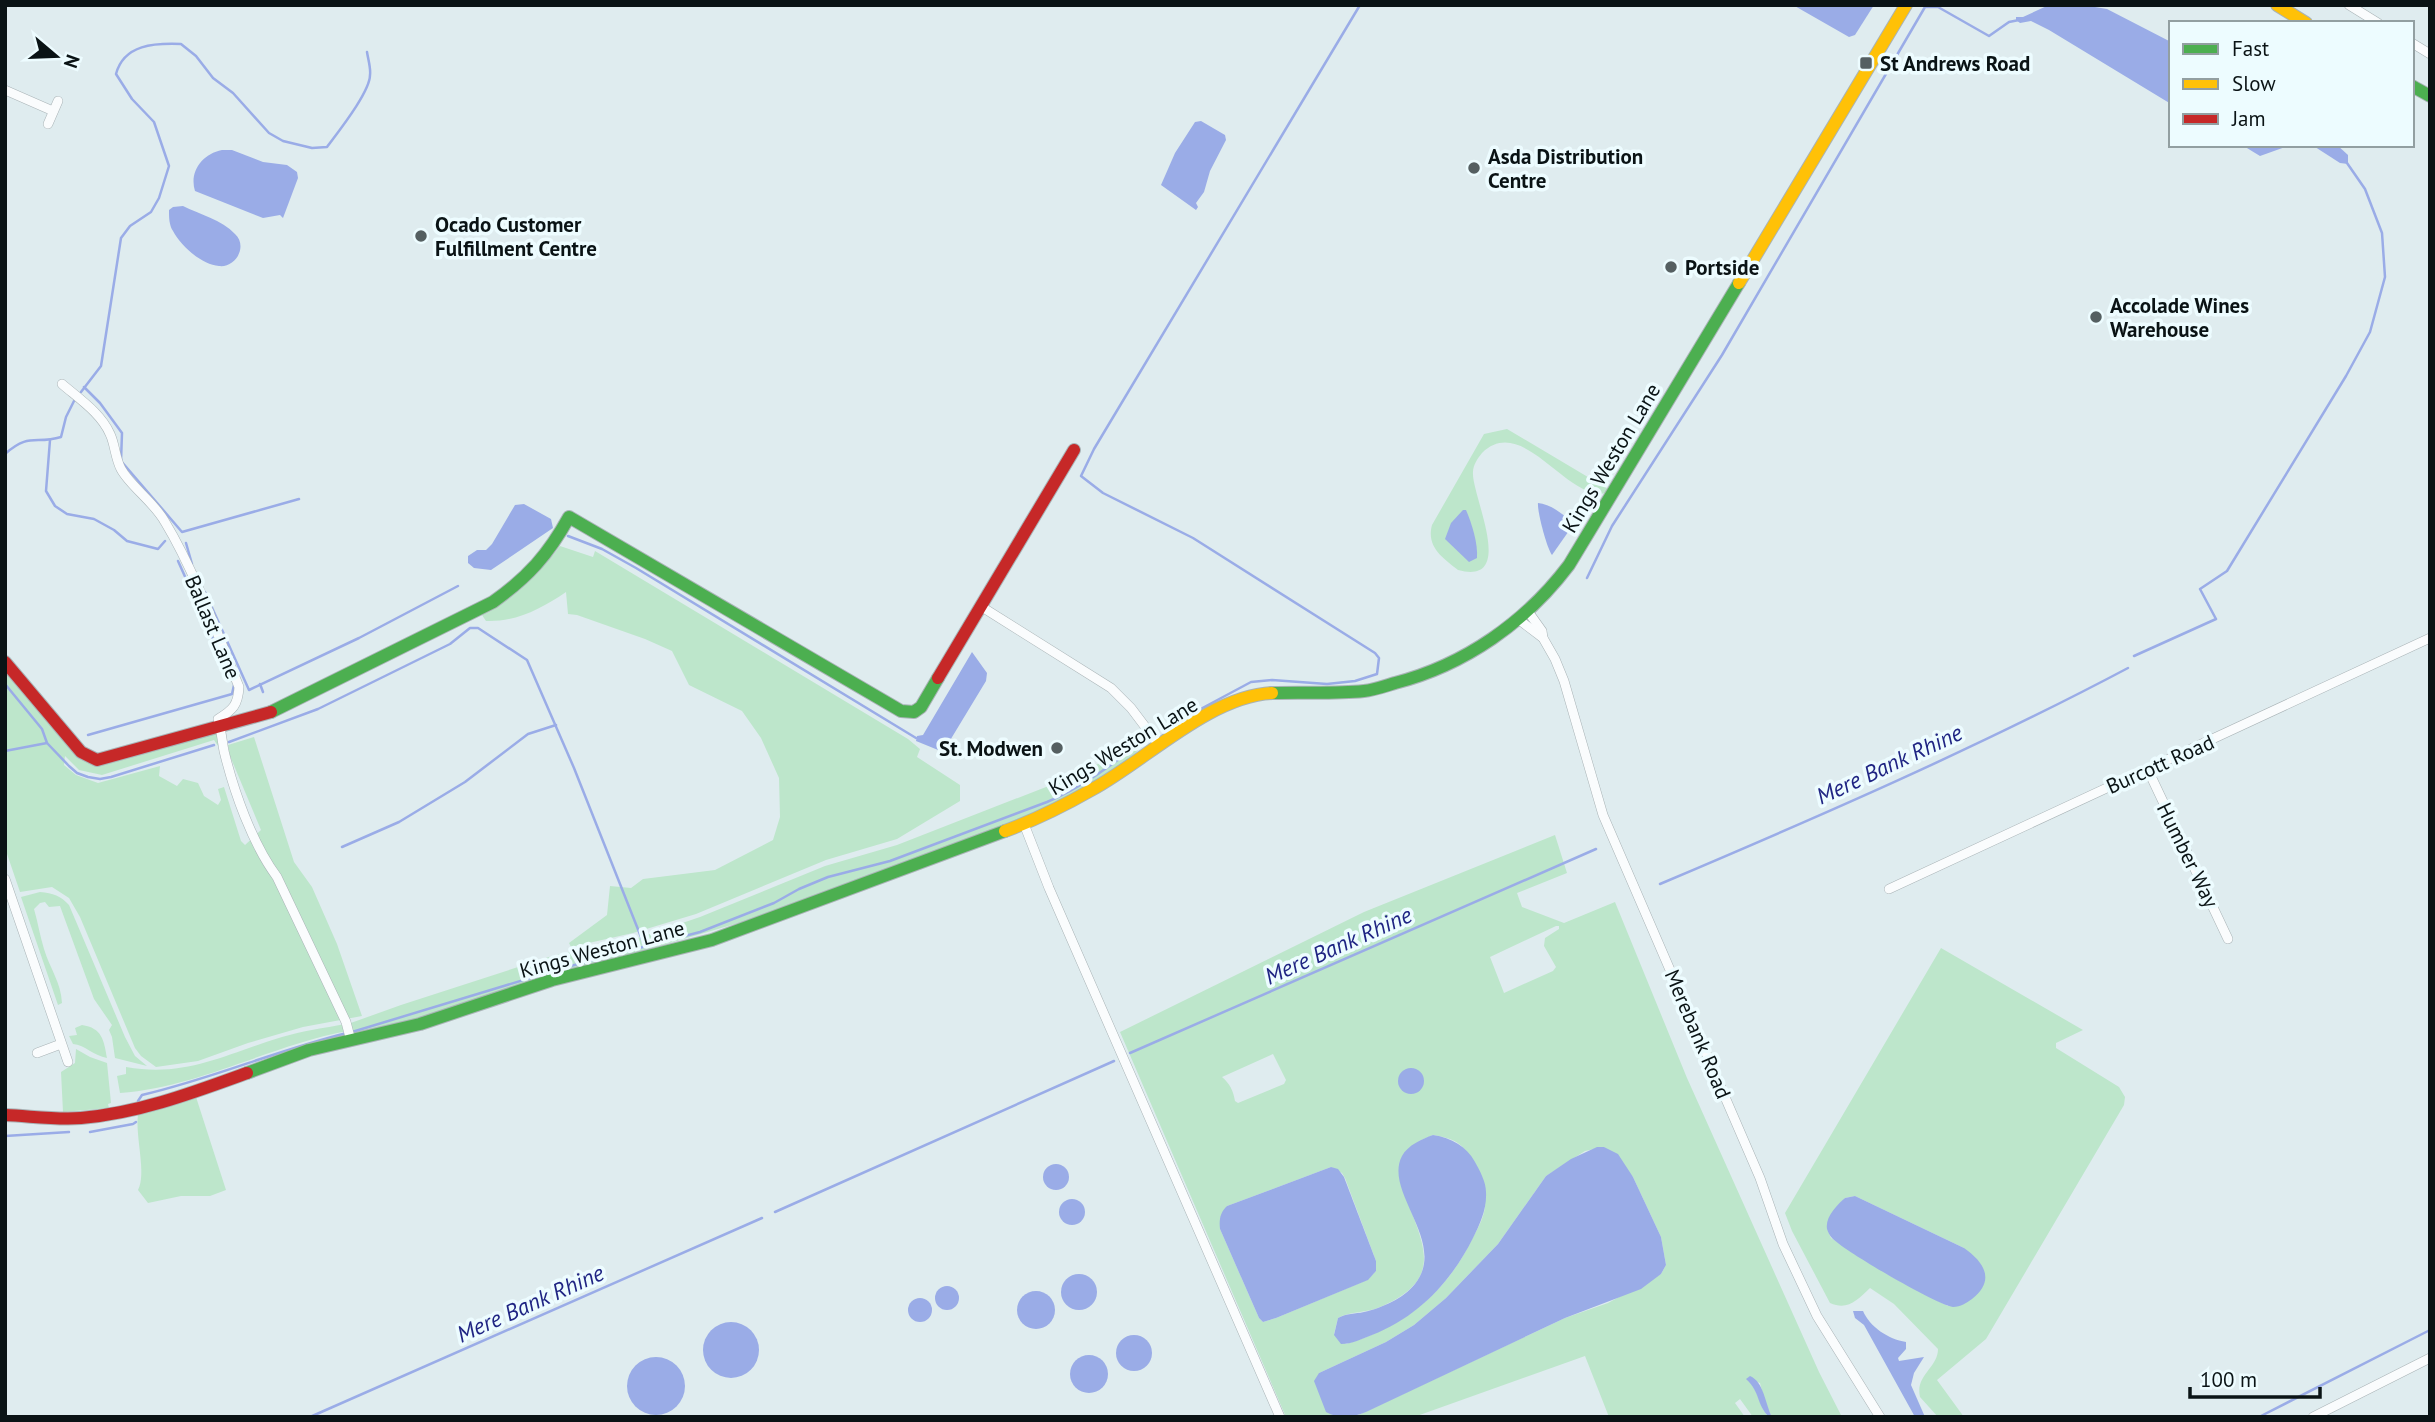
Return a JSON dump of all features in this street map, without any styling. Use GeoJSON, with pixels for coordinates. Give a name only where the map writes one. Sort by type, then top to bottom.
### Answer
{"type":"FeatureCollection","features":[{"type":"Feature","properties":{"kind":"main road","name":"Kings Weston Lane"},"geometry":{"type":"LineString","coordinates":[[5,1115],[78,1118],[130,1111],[180,1098],[309,1050],[420,1024],[552,980],[712,940],[1024,824],[1094,789],[1190,725],[1248,698],[1268,693],[1365,691],[1423,676],[1472,652],[1500,635],[1554,585],[1586,538],[1906,5]]}},
{"type":"Feature","properties":{"kind":"main road"},"geometry":{"type":"LineString","coordinates":[[2277,5],[2303,21]]}},
{"type":"Feature","properties":{"kind":"main road"},"geometry":{"type":"LineString","coordinates":[[2414,87],[2430,96]]}},
{"type":"Feature","properties":{"kind":"main road"},"geometry":{"type":"LineString","coordinates":[[5,663],[81,752],[97,760],[278,710],[493,601],[526,579],[543,561],[569,517],[901,711],[914,712],[921,707],[1074,450]]}},
{"type":"Feature","properties":{"kind":"street"},"geometry":{"type":"LineString","coordinates":[[2349,5],[2375,21]]}},
{"type":"Feature","properties":{"kind":"street"},"geometry":{"type":"LineString","coordinates":[[2414,44],[2430,54]]}},
{"type":"Feature","properties":{"kind":"street"},"geometry":{"type":"LineString","coordinates":[[5,90],[53,111]]}},
{"type":"Feature","properties":{"kind":"street"},"geometry":{"type":"LineString","coordinates":[[48,124],[58,101]]}},
{"type":"Feature","properties":{"kind":"street","name":"Ballast Lane"},"geometry":{"type":"LineString","coordinates":[[62,384],[105,426],[111,436],[121,470],[150,500],[165,521],[184,557],[239,687],[238,703],[233,710],[218,719],[220,727]]}},
{"type":"Feature","properties":{"kind":"street"},"geometry":{"type":"LineString","coordinates":[[982,607],[1111,688],[1131,708],[1159,745]]}},
{"type":"Feature","properties":{"kind":"street","name":"Merebank Road"},"geometry":{"type":"LineString","coordinates":[[1523,615],[1542,631],[1563,681],[1603,815],[1760,1178],[1783,1244],[1817,1316],[1880,1417]]}},
{"type":"Feature","properties":{"kind":"street","name":"Burcott Road"},"geometry":{"type":"LineString","coordinates":[[1889,889],[2429,640]]}},
{"type":"Feature","properties":{"kind":"street"},"geometry":{"type":"LineString","coordinates":[[220,727],[253,839],[277,877],[346,1022],[351,1041]]}},
{"type":"Feature","properties":{"kind":"street","name":"Humber Way"},"geometry":{"type":"LineString","coordinates":[[2148,770],[2228,939]]}},
{"type":"Feature","properties":{"kind":"street"},"geometry":{"type":"LineString","coordinates":[[1024,824],[1049,888],[1280,1417]]}},
{"type":"Feature","properties":{"kind":"street"},"geometry":{"type":"LineString","coordinates":[[5,880],[68,1062]]}},
{"type":"Feature","properties":{"kind":"street"},"geometry":{"type":"LineString","coordinates":[[37,1053],[61,1044]]}},
{"type":"Feature","properties":{"kind":"street"},"geometry":{"type":"LineString","coordinates":[[2313,1417],[2430,1358]]}},
{"type":"Feature","properties":{"kind":"green space"},"geometry":{"type":"Polygon","coordinates":[[[1507,429],[1608,489],[1606,493],[1591,492],[1576,485],[1529,450],[1513,444],[1498,444],[1482,453],[1473,469],[1489,552],[1485,565],[1476,571],[1458,570],[1434,546],[1431,540],[1432,525],[1484,434],[1507,429]]]}},
{"type":"Feature","properties":{"kind":"green space"},"geometry":{"type":"Polygon","coordinates":[[[560,546],[593,557],[595,551],[908,739],[920,749],[917,757],[960,785],[960,801],[897,839],[826,860],[696,914],[633,933],[571,947],[569,943],[607,915],[610,886],[631,888],[643,879],[715,870],[773,840],[780,817],[779,778],[761,738],[742,711],[689,685],[672,651],[645,639],[568,614],[566,592],[528,613],[508,619],[486,621],[480,612],[524,584],[543,567],[560,546]]]}},
{"type":"Feature","properties":{"kind":"green space"},"geometry":{"type":"Polygon","coordinates":[[[5,673],[77,757],[93,765],[104,765],[218,733],[220,746],[214,740],[102,775],[79,770],[65,756],[64,765],[76,775],[98,783],[160,766],[159,776],[177,786],[183,779],[198,783],[204,796],[218,805],[221,800],[218,789],[224,787],[241,841],[245,845],[261,830],[230,756],[228,745],[254,737],[294,862],[312,887],[337,944],[362,1016],[303,1027],[198,1061],[156,1067],[141,1056],[135,1048],[80,917],[69,898],[52,887],[20,892],[5,848],[5,673]]]}},
{"type":"Feature","properties":{"kind":"green space"},"geometry":{"type":"Polygon","coordinates":[[[1144,739],[1140,748],[1112,771],[1028,818],[742,922],[573,971],[423,1019],[352,1035],[348,1024],[401,1005],[552,956],[638,938],[700,917],[825,866],[897,845],[1069,778],[1104,761],[1131,742],[1144,739]]]}},
{"type":"Feature","properties":{"kind":"green space"},"geometry":{"type":"Polygon","coordinates":[[[1555,835],[1567,873],[1517,893],[1522,907],[1564,923],[1615,902],[1687,1078],[1819,1372],[1842,1417],[1772,1417],[1760,1383],[1747,1379],[1769,1417],[1753,1417],[1740,1399],[1735,1403],[1745,1417],[1609,1417],[1585,1356],[1414,1417],[1354,1417],[1565,1318],[1608,1303],[1661,1274],[1666,1265],[1661,1237],[1633,1177],[1604,1147],[1585,1151],[1546,1176],[1498,1244],[1446,1298],[1414,1325],[1386,1342],[1319,1373],[1332,1415],[1336,1417],[1286,1417],[1120,1032],[1364,912],[1555,835]],[[1556,926],[1490,957],[1504,993],[1553,971],[1556,967],[1544,946],[1545,938],[1559,929],[1559,926],[1556,926]],[[1273,1054],[1222,1077],[1238,1103],[1284,1084],[1286,1080],[1273,1054]],[[1433,1135],[1419,1141],[1401,1178],[1424,1251],[1423,1267],[1417,1281],[1403,1295],[1375,1309],[1338,1318],[1334,1334],[1346,1344],[1386,1328],[1420,1306],[1449,1277],[1482,1219],[1485,1206],[1483,1195],[1470,1158],[1462,1147],[1451,1140],[1433,1135]],[[1331,1167],[1227,1206],[1220,1229],[1263,1322],[1367,1280],[1376,1271],[1376,1261],[1345,1178],[1331,1167]]]}},
{"type":"Feature","properties":{"kind":"green space"},"geometry":{"type":"Polygon","coordinates":[[[40,892],[56,895],[69,905],[125,1037],[135,1056],[147,1066],[115,1058],[109,1030],[112,1025],[94,999],[60,906],[49,907],[45,902],[34,909],[44,949],[60,989],[62,1003],[58,1005],[21,897],[40,892]]]}},
{"type":"Feature","properties":{"kind":"green space"},"geometry":{"type":"Polygon","coordinates":[[[1941,948],[2083,1030],[2056,1043],[2056,1048],[2119,1087],[2125,1097],[2124,1105],[1986,1339],[1937,1380],[1964,1417],[1938,1417],[1920,1397],[1919,1389],[1923,1377],[1937,1356],[1938,1349],[1894,1304],[1870,1288],[1847,1305],[1830,1303],[1785,1213],[1941,948]],[[1855,1196],[1845,1198],[1829,1221],[1831,1238],[1894,1278],[1948,1306],[1964,1248],[1855,1196]]]}},
{"type":"Feature","properties":{"kind":"green space"},"geometry":{"type":"Polygon","coordinates":[[[345,1024],[347,1031],[290,1046],[206,1075],[120,1093],[117,1076],[126,1074],[126,1067],[148,1070],[187,1067],[290,1035],[345,1024]]]}},
{"type":"Feature","properties":{"kind":"green space"},"geometry":{"type":"Polygon","coordinates":[[[82,1025],[98,1032],[107,1058],[73,1044],[69,1036],[77,1035],[75,1028],[82,1025]]]}},
{"type":"Feature","properties":{"kind":"green space"},"geometry":{"type":"Polygon","coordinates":[[[76,1049],[107,1063],[111,1103],[108,1104],[109,1108],[63,1112],[61,1072],[75,1063],[76,1049]]]}},
{"type":"Feature","properties":{"kind":"green space"},"geometry":{"type":"Polygon","coordinates":[[[196,1097],[226,1190],[210,1196],[181,1196],[148,1203],[138,1190],[141,1165],[138,1115],[196,1097]]]}},
{"type":"Feature","properties":{"kind":"water"},"geometry":{"type":"Polygon","coordinates":[[[1793,5],[1874,5],[1855,35],[1849,37],[1793,5]]]}},
{"type":"Feature","properties":{"kind":"water"},"geometry":{"type":"Polygon","coordinates":[[[2049,5],[2083,5],[2107,9],[2169,41],[2169,103],[2049,30],[2031,21],[2020,23],[2016,20],[2016,17],[2023,17],[2049,5]]]}},
{"type":"Feature","properties":{"kind":"water"},"geometry":{"type":"Polygon","coordinates":[[[1201,121],[1225,135],[1226,140],[1210,171],[1204,192],[1196,203],[1196,210],[1161,185],[1175,153],[1195,122],[1201,121]]]}},
{"type":"Feature","properties":{"kind":"water"},"geometry":{"type":"Polygon","coordinates":[[[2245,147],[2285,147],[2260,156],[2245,147]]]}},
{"type":"Feature","properties":{"kind":"water"},"geometry":{"type":"Polygon","coordinates":[[[2315,147],[2339,147],[2348,155],[2348,164],[2340,163],[2315,147]]]}},
{"type":"Feature","properties":{"kind":"water"},"geometry":{"type":"Polygon","coordinates":[[[232,150],[263,162],[287,165],[297,172],[298,178],[283,218],[280,215],[263,218],[195,191],[194,177],[199,165],[208,155],[232,150]]]}},
{"type":"Feature","properties":{"kind":"water"},"geometry":{"type":"Polygon","coordinates":[[[183,206],[217,221],[235,234],[239,239],[240,250],[235,260],[225,266],[212,265],[181,243],[171,226],[169,210],[183,206]]]}},
{"type":"Feature","properties":{"kind":"water"},"geometry":{"type":"Polygon","coordinates":[[[1538,503],[1548,505],[1573,525],[1552,555],[1543,530],[1538,503]]]}},
{"type":"Feature","properties":{"kind":"water"},"geometry":{"type":"Polygon","coordinates":[[[524,504],[551,519],[553,528],[491,570],[474,568],[468,563],[468,556],[477,550],[486,550],[492,544],[515,505],[524,504]]]}},
{"type":"Feature","properties":{"kind":"water"},"geometry":{"type":"Polygon","coordinates":[[[1466,510],[1468,515],[1477,546],[1477,558],[1469,562],[1445,539],[1451,523],[1466,510]]]}},
{"type":"Feature","properties":{"kind":"water"},"geometry":{"type":"Polygon","coordinates":[[[972,652],[987,673],[986,681],[943,752],[916,741],[917,736],[923,735],[972,652]]]}},
{"type":"Feature","properties":{"kind":"water"},"geometry":{"type":"Polygon","coordinates":[[[1411,1068],[1420,1072],[1424,1081],[1420,1090],[1411,1094],[1402,1090],[1398,1081],[1402,1072],[1411,1068]]]}},
{"type":"Feature","properties":{"kind":"water"},"geometry":{"type":"Polygon","coordinates":[[[1433,1135],[1463,1147],[1481,1173],[1486,1198],[1478,1227],[1444,1283],[1418,1308],[1389,1327],[1357,1341],[1341,1344],[1334,1335],[1338,1318],[1378,1308],[1399,1298],[1415,1284],[1423,1268],[1424,1251],[1420,1235],[1406,1201],[1398,1170],[1402,1156],[1408,1149],[1433,1135]]]}},
{"type":"Feature","properties":{"kind":"water"},"geometry":{"type":"Polygon","coordinates":[[[1597,1147],[1604,1147],[1618,1154],[1633,1177],[1661,1237],[1666,1265],[1661,1274],[1641,1289],[1565,1318],[1366,1412],[1346,1417],[1326,1412],[1314,1381],[1319,1373],[1386,1342],[1414,1325],[1446,1298],[1498,1244],[1546,1176],[1571,1159],[1597,1147]]]}},
{"type":"Feature","properties":{"kind":"water"},"geometry":{"type":"Polygon","coordinates":[[[1056,1164],[1065,1168],[1069,1177],[1065,1186],[1056,1190],[1047,1186],[1043,1177],[1047,1168],[1056,1164]]]}},
{"type":"Feature","properties":{"kind":"water"},"geometry":{"type":"Polygon","coordinates":[[[1331,1167],[1338,1169],[1344,1177],[1376,1261],[1376,1271],[1368,1280],[1263,1322],[1220,1229],[1221,1214],[1227,1206],[1331,1167]]]}},
{"type":"Feature","properties":{"kind":"water"},"geometry":{"type":"Polygon","coordinates":[[[1855,1196],[1971,1253],[1982,1265],[1984,1272],[1984,1285],[1979,1292],[1961,1306],[1944,1304],[1891,1277],[1840,1245],[1828,1233],[1828,1220],[1845,1198],[1855,1196]]]}},
{"type":"Feature","properties":{"kind":"water"},"geometry":{"type":"Polygon","coordinates":[[[1072,1199],[1081,1203],[1085,1212],[1081,1221],[1072,1225],[1063,1221],[1059,1212],[1063,1203],[1072,1199]]]}},
{"type":"Feature","properties":{"kind":"water"},"geometry":{"type":"Polygon","coordinates":[[[1079,1274],[1092,1279],[1097,1292],[1092,1305],[1079,1310],[1066,1305],[1061,1292],[1066,1279],[1079,1274]]]}},
{"type":"Feature","properties":{"kind":"water"},"geometry":{"type":"Polygon","coordinates":[[[947,1286],[956,1289],[959,1298],[956,1307],[947,1310],[938,1307],[935,1298],[938,1289],[947,1286]]]}},
{"type":"Feature","properties":{"kind":"water"},"geometry":{"type":"Polygon","coordinates":[[[1036,1291],[1049,1297],[1055,1310],[1049,1323],[1036,1329],[1023,1323],[1017,1310],[1023,1297],[1036,1291]]]}},
{"type":"Feature","properties":{"kind":"water"},"geometry":{"type":"Polygon","coordinates":[[[920,1298],[928,1302],[932,1310],[928,1318],[920,1322],[912,1318],[908,1310],[912,1302],[920,1298]]]}},
{"type":"Feature","properties":{"kind":"water"},"geometry":{"type":"Polygon","coordinates":[[[1853,1311],[1863,1311],[1880,1331],[1906,1342],[1906,1349],[1898,1358],[1899,1361],[1924,1357],[1914,1373],[1911,1385],[1925,1417],[1915,1417],[1864,1325],[1855,1318],[1853,1311]]]}},
{"type":"Feature","properties":{"kind":"water"},"geometry":{"type":"Polygon","coordinates":[[[725,1322],[737,1322],[747,1326],[755,1334],[759,1350],[755,1366],[747,1374],[737,1378],[725,1378],[715,1374],[707,1366],[703,1356],[703,1344],[707,1334],[715,1326],[725,1322]]]}},
{"type":"Feature","properties":{"kind":"water"},"geometry":{"type":"Polygon","coordinates":[[[1134,1335],[1147,1340],[1152,1353],[1147,1366],[1134,1371],[1121,1366],[1116,1353],[1121,1340],[1134,1335]]]}},
{"type":"Feature","properties":{"kind":"water"},"geometry":{"type":"Polygon","coordinates":[[[1089,1355],[1102,1361],[1108,1374],[1102,1387],[1089,1393],[1076,1387],[1070,1374],[1076,1361],[1089,1355]]]}},
{"type":"Feature","properties":{"kind":"water"},"geometry":{"type":"Polygon","coordinates":[[[656,1357],[672,1362],[680,1370],[685,1386],[680,1402],[672,1410],[656,1415],[640,1410],[632,1402],[627,1386],[632,1370],[640,1362],[656,1357]]]}},
{"type":"Feature","properties":{"kind":"water"},"geometry":{"type":"Polygon","coordinates":[[[1750,1376],[1761,1388],[1772,1417],[1762,1408],[1754,1389],[1746,1379],[1750,1376]]]}},
{"type":"Feature","properties":{"kind":"waterway"},"geometry":{"type":"LineString","coordinates":[[1167,727],[1251,682],[1272,680],[1327,684],[1355,681],[1377,674],[1379,658],[1375,653],[1193,538],[1103,493],[1081,476],[1094,449],[1360,5]]}},
{"type":"Feature","properties":{"kind":"waterway"},"geometry":{"type":"LineString","coordinates":[[1587,578],[1612,526],[1722,355],[1925,7],[1938,7],[1989,36],[2009,22],[2019,20]]}},
{"type":"Feature","properties":{"kind":"waterway"},"geometry":{"type":"LineString","coordinates":[[81,392],[101,366],[121,238],[130,226],[151,212],[159,198],[169,166],[154,122],[132,99],[116,74],[120,64],[133,51],[142,47],[181,44],[196,56],[213,78],[233,93],[269,133],[283,141],[312,148],[327,147],[365,91],[370,75],[367,52]]}},
{"type":"Feature","properties":{"kind":"waterway"},"geometry":{"type":"LineString","coordinates":[[2134,656],[2216,619],[2200,589],[2227,571],[2370,332],[2385,277],[2382,233],[2365,189],[2347,163]]}},
{"type":"Feature","properties":{"kind":"waterway"},"geometry":{"type":"LineString","coordinates":[[84,387],[100,403],[122,433],[121,461],[182,532],[299,499]]}},
{"type":"Feature","properties":{"kind":"waterway"},"geometry":{"type":"LineString","coordinates":[[5,454],[27,441],[61,437],[74,401]]}},
{"type":"Feature","properties":{"kind":"waterway"},"geometry":{"type":"LineString","coordinates":[[50,440],[46,491],[55,506],[67,514],[94,519],[127,541],[158,549],[165,541]]}},
{"type":"Feature","properties":{"kind":"waterway"},"geometry":{"type":"LineString","coordinates":[[568,536],[602,549],[636,568],[916,738]]}},
{"type":"Feature","properties":{"kind":"waterway"},"geometry":{"type":"LineString","coordinates":[[186,543],[192,564]]}},
{"type":"Feature","properties":{"kind":"waterway"},"geometry":{"type":"LineString","coordinates":[[178,561],[227,670]]}},
{"type":"Feature","properties":{"kind":"waterway"},"geometry":{"type":"LineString","coordinates":[[205,592],[249,690],[359,638],[458,586]]}},
{"type":"Feature","properties":{"kind":"waterway"},"geometry":{"type":"LineString","coordinates":[[229,742],[318,709],[450,644],[470,628],[478,628],[527,660],[574,768],[645,947]]}},
{"type":"Feature","properties":{"kind":"waterway","name":"Mere Bank Rhine"},"geometry":{"type":"LineString","coordinates":[[1660,884],[1955,754],[2128,668]]}},
{"type":"Feature","properties":{"kind":"waterway"},"geometry":{"type":"LineString","coordinates":[[5,684],[42,729],[47,743],[77,773],[88,777],[111,777],[214,745]]}},
{"type":"Feature","properties":{"kind":"waterway"},"geometry":{"type":"LineString","coordinates":[[260,684],[263,692]]}},
{"type":"Feature","properties":{"kind":"waterway"},"geometry":{"type":"LineString","coordinates":[[88,735],[232,694],[234,685]]}},
{"type":"Feature","properties":{"kind":"waterway"},"geometry":{"type":"LineString","coordinates":[[342,847],[399,822],[465,782],[528,734],[556,725]]}},
{"type":"Feature","properties":{"kind":"waterway"},"geometry":{"type":"LineString","coordinates":[[5,751],[47,743]]}},
{"type":"Feature","properties":{"kind":"waterway"},"geometry":{"type":"LineString","coordinates":[[352,1032],[563,968],[700,932],[774,903],[828,877],[890,861],[1047,802],[1083,783],[1139,744]]}},
{"type":"Feature","properties":{"kind":"waterway","name":"Mere Bank Rhine"},"geometry":{"type":"LineString","coordinates":[[1130,1053],[1596,849]]}},
{"type":"Feature","properties":{"kind":"waterway"},"geometry":{"type":"LineString","coordinates":[[138,1101],[142,1095],[347,1033]]}},
{"type":"Feature","properties":{"kind":"waterway","name":"Mere Bank Rhine"},"geometry":{"type":"LineString","coordinates":[[775,1212],[1114,1061]]}},
{"type":"Feature","properties":{"kind":"waterway"},"geometry":{"type":"LineString","coordinates":[[90,1132],[136,1122]]}},
{"type":"Feature","properties":{"kind":"waterway"},"geometry":{"type":"LineString","coordinates":[[5,1136],[69,1132]]}},
{"type":"Feature","properties":{"kind":"waterway","name":"Mere Bank Rhine"},"geometry":{"type":"LineString","coordinates":[[310,1417],[762,1218]]}},
{"type":"Feature","properties":{"kind":"waterway"},"geometry":{"type":"LineString","coordinates":[[2259,1417],[2430,1330]]}},
{"type":"Feature","properties":{"kind":"traffic: fast"},"geometry":{"type":"LineString","coordinates":[[2414,87],[2430,96]]}},
{"type":"Feature","properties":{"kind":"traffic: fast"},"geometry":{"type":"LineString","coordinates":[[1272,693],[1353,692],[1380,688],[1446,665],[1514,623],[1534,605],[1569,565],[1739,283]]}},
{"type":"Feature","properties":{"kind":"traffic: fast"},"geometry":{"type":"LineString","coordinates":[[271,712],[493,602],[517,584],[536,564],[569,517],[901,711],[914,712],[921,707],[938,678]]}},
{"type":"Feature","properties":{"kind":"traffic: fast"},"geometry":{"type":"LineString","coordinates":[[247,1073],[309,1050],[420,1024],[552,980],[712,940],[1005,831]]}},
{"type":"Feature","properties":{"kind":"traffic: slow"},"geometry":{"type":"LineString","coordinates":[[1739,283],[1906,5]]}},
{"type":"Feature","properties":{"kind":"traffic: slow"},"geometry":{"type":"LineString","coordinates":[[2277,5],[2303,21]]}},
{"type":"Feature","properties":{"kind":"traffic: slow"},"geometry":{"type":"LineString","coordinates":[[1005,831],[1050,812],[1093,789],[1179,731],[1225,705],[1272,693]]}},
{"type":"Feature","properties":{"kind":"traffic: jam"},"geometry":{"type":"LineString","coordinates":[[938,678],[1074,450]]}},
{"type":"Feature","properties":{"kind":"traffic: jam"},"geometry":{"type":"LineString","coordinates":[[5,662],[81,752],[97,760],[271,712]]}},
{"type":"Feature","properties":{"kind":"traffic: jam"},"geometry":{"type":"LineString","coordinates":[[5,1115],[62,1119],[124,1112],[247,1073]]}},
{"type":"Feature","properties":{"kind":"place","name":"St Andrews Road"},"geometry":{"type":"Point","coordinates":[1866,63]}},
{"type":"Feature","properties":{"kind":"place","name":"Asda Distribution Centre"},"geometry":{"type":"Point","coordinates":[1474,168]}},
{"type":"Feature","properties":{"kind":"place","name":"Ocado Customer Fulfillment Centre"},"geometry":{"type":"Point","coordinates":[421,236]}},
{"type":"Feature","properties":{"kind":"place","name":"Portside"},"geometry":{"type":"Point","coordinates":[1671,267]}},
{"type":"Feature","properties":{"kind":"place","name":"Accolade Wines Warehouse"},"geometry":{"type":"Point","coordinates":[2096,317]}},
{"type":"Feature","properties":{"kind":"place","name":"St. Modwen"},"geometry":{"type":"Point","coordinates":[1057,748]}}]}
